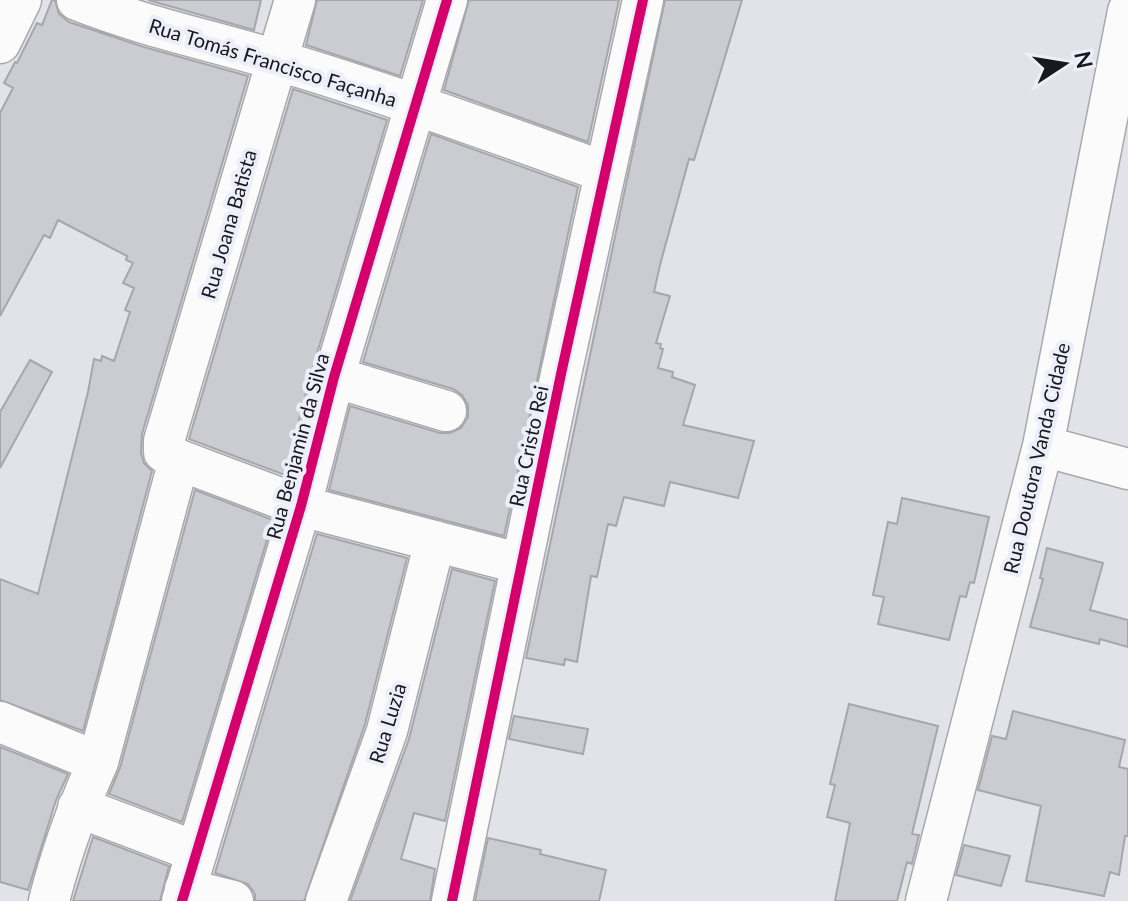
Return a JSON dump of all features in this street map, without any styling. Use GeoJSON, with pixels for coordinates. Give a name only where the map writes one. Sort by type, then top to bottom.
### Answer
{"type":"FeatureCollection","features":[{"type":"Feature","properties":{"kind":"street"},"geometry":{"type":"LineString","coordinates":[[0,43],[21,0]]}},
{"type":"Feature","properties":{"kind":"street","name":"Rua Tomás Francisco Façanha"},"geometry":{"type":"LineString","coordinates":[[77,0],[110,13],[276,59],[415,104],[605,172]]}},
{"type":"Feature","properties":{"kind":"street","name":"Rua Joana Batista"},"geometry":{"type":"LineString","coordinates":[[49,901],[58,862],[98,762],[171,454],[276,59],[295,0]]}},
{"type":"Feature","properties":{"kind":"street","name":"Rua Benjamin da Silva"},"geometry":{"type":"LineString","coordinates":[[184,895],[301,506],[334,377],[447,0]]}},
{"type":"Feature","properties":{"kind":"street","name":"Rua Cristo Rei"},"geometry":{"type":"LineString","coordinates":[[452,901],[643,0]]}},
{"type":"Feature","properties":{"kind":"street","name":"Rua Doutora Vanda Cidade"},"geometry":{"type":"LineString","coordinates":[[926,901],[1043,446],[1128,11]]}},
{"type":"Feature","properties":{"kind":"street"},"geometry":{"type":"LineString","coordinates":[[334,377],[446,411]]}},
{"type":"Feature","properties":{"kind":"street"},"geometry":{"type":"LineString","coordinates":[[1043,446],[1128,469]]}},
{"type":"Feature","properties":{"kind":"street"},"geometry":{"type":"LineString","coordinates":[[171,454],[301,506],[522,564]]}},
{"type":"Feature","properties":{"kind":"street","name":"Rua Luzia"},"geometry":{"type":"LineString","coordinates":[[326,901],[387,731],[435,541]]}},
{"type":"Feature","properties":{"kind":"street"},"geometry":{"type":"LineString","coordinates":[[0,722],[98,762]]}},
{"type":"Feature","properties":{"kind":"street"},"geometry":{"type":"LineString","coordinates":[[78,807],[197,852]]}},
{"type":"Feature","properties":{"kind":"street"},"geometry":{"type":"LineString","coordinates":[[184,895],[233,901]]}},
{"type":"Feature","properties":{"kind":"building"},"geometry":{"type":"Polygon","coordinates":[[[52,0],[55,0],[59,14],[69,22],[248,76],[142,434],[141,453],[144,463],[152,471],[83,731],[0,700],[0,579],[38,594],[94,359],[101,361],[102,356],[114,361],[130,312],[125,310],[134,288],[123,283],[133,263],[126,260],[127,256],[58,220],[50,238],[44,235],[0,316],[0,113],[13,88],[4,83],[37,23],[42,25],[52,0]]]}},
{"type":"Feature","properties":{"kind":"building"},"geometry":{"type":"Polygon","coordinates":[[[148,0],[261,0],[254,30],[148,0]]]}},
{"type":"Feature","properties":{"kind":"building"},"geometry":{"type":"Polygon","coordinates":[[[317,0],[423,0],[400,76],[306,45],[317,0]]]}},
{"type":"Feature","properties":{"kind":"building"},"geometry":{"type":"Polygon","coordinates":[[[469,0],[619,0],[588,142],[444,90],[469,0]]]}},
{"type":"Feature","properties":{"kind":"building"},"geometry":{"type":"Polygon","coordinates":[[[665,0],[742,0],[694,160],[689,159],[660,265],[654,292],[670,296],[656,343],[661,344],[660,348],[663,349],[658,368],[673,372],[672,377],[695,385],[683,425],[754,441],[738,498],[670,482],[664,506],[624,497],[616,526],[608,524],[597,577],[591,576],[577,662],[565,659],[564,665],[526,658],[665,0]]]}},
{"type":"Feature","properties":{"kind":"building"},"geometry":{"type":"Polygon","coordinates":[[[293,89],[387,120],[312,370],[285,475],[189,439],[293,89]]]}},
{"type":"Feature","properties":{"kind":"building"},"geometry":{"type":"Polygon","coordinates":[[[431,134],[578,187],[504,536],[329,490],[350,406],[440,433],[461,428],[468,417],[468,405],[462,395],[453,389],[363,362],[431,134]]]}},
{"type":"Feature","properties":{"kind":"building"},"geometry":{"type":"Polygon","coordinates":[[[30,360],[52,372],[0,468],[0,412],[30,360]]]}},
{"type":"Feature","properties":{"kind":"building"},"geometry":{"type":"Polygon","coordinates":[[[195,490],[273,520],[182,822],[109,794],[120,768],[195,490]]]}},
{"type":"Feature","properties":{"kind":"building"},"geometry":{"type":"Polygon","coordinates":[[[902,498],[989,517],[974,583],[970,582],[966,597],[960,596],[949,640],[878,624],[884,597],[873,595],[888,522],[897,524],[902,498]]]}},
{"type":"Feature","properties":{"kind":"building"},"geometry":{"type":"Polygon","coordinates":[[[317,534],[407,558],[365,724],[304,901],[255,901],[255,894],[248,884],[215,873],[317,534]]]}},
{"type":"Feature","properties":{"kind":"building"},"geometry":{"type":"Polygon","coordinates":[[[1047,548],[1103,563],[1090,610],[1128,620],[1128,647],[1100,639],[1099,644],[1030,627],[1043,579],[1040,578],[1047,548]]]}},
{"type":"Feature","properties":{"kind":"building"},"geometry":{"type":"Polygon","coordinates":[[[452,569],[495,581],[445,821],[414,813],[401,859],[435,869],[430,901],[350,901],[409,739],[452,569]]]}},
{"type":"Feature","properties":{"kind":"building"},"geometry":{"type":"Polygon","coordinates":[[[849,704],[938,726],[912,834],[919,835],[912,864],[907,862],[897,901],[835,901],[850,823],[827,817],[835,785],[830,784],[849,704]]]}},
{"type":"Feature","properties":{"kind":"building"},"geometry":{"type":"Polygon","coordinates":[[[1013,711],[1125,740],[1119,767],[1128,769],[1128,836],[1125,836],[1119,875],[1110,872],[1104,896],[1026,881],[1041,806],[978,790],[992,736],[1006,739],[1013,711]]]}},
{"type":"Feature","properties":{"kind":"building"},"geometry":{"type":"Polygon","coordinates":[[[514,716],[588,729],[583,754],[509,739],[514,716]]]}},
{"type":"Feature","properties":{"kind":"building"},"geometry":{"type":"Polygon","coordinates":[[[0,747],[68,774],[56,800],[28,890],[0,882],[0,747]]]}},
{"type":"Feature","properties":{"kind":"building"},"geometry":{"type":"Polygon","coordinates":[[[93,837],[169,866],[160,901],[73,901],[93,837]]]}},
{"type":"Feature","properties":{"kind":"building"},"geometry":{"type":"Polygon","coordinates":[[[488,838],[606,870],[599,901],[475,901],[488,838]]]}},
{"type":"Feature","properties":{"kind":"building"},"geometry":{"type":"Polygon","coordinates":[[[964,845],[1010,856],[1001,886],[956,875],[964,845]]]}},
{"type":"Feature","properties":{"kind":"cycle path"},"geometry":{"type":"LineString","coordinates":[[182,901],[301,506],[334,377],[447,0]]}},
{"type":"Feature","properties":{"kind":"cycle path"},"geometry":{"type":"LineString","coordinates":[[452,901],[561,374],[643,0]]}}]}
